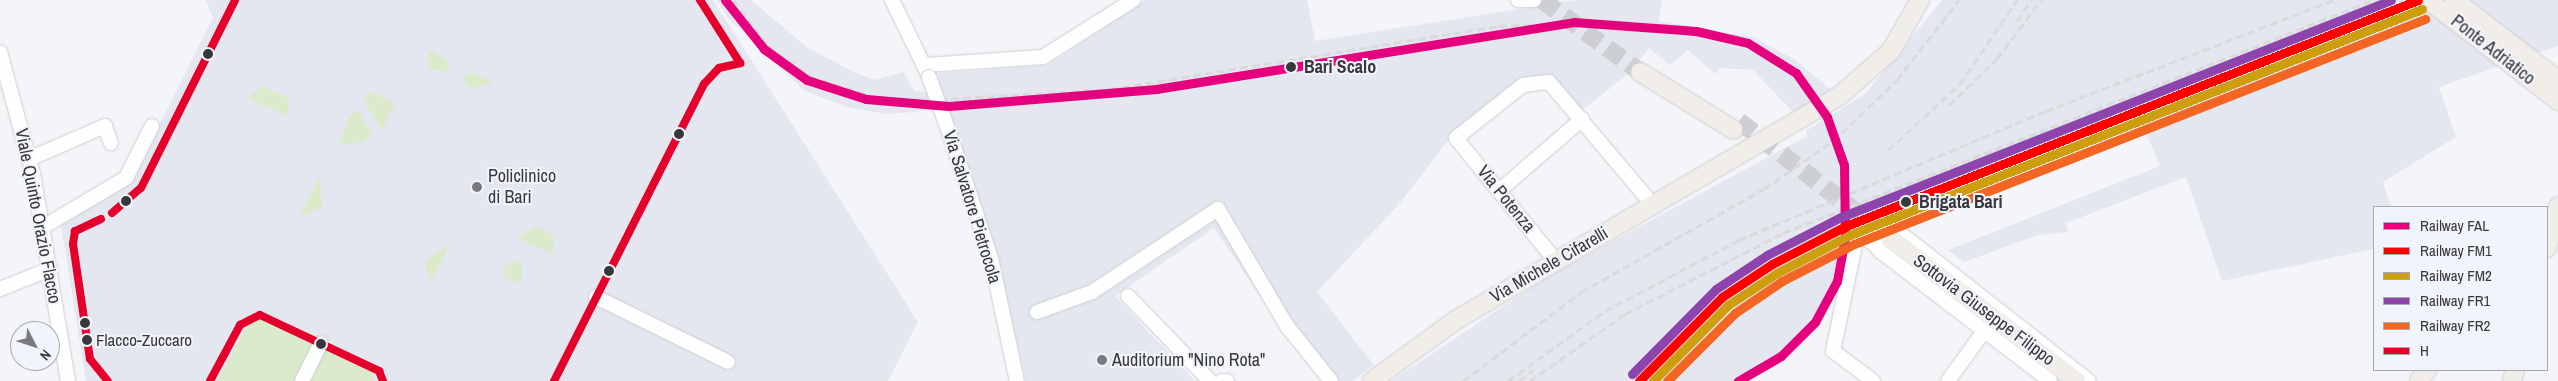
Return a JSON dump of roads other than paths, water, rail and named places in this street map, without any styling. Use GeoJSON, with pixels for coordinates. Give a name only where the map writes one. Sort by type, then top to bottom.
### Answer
{"type":"FeatureCollection","features":[{"type":"Feature","properties":{"kind":"main road","name":"Via Michele Cifarelli"},"geometry":{"type":"LineString","coordinates":[[1372,381],[1456,320],[1555,260],[1734,161],[1838,97],[1891,50],[1920,0]]}},
{"type":"Feature","properties":{"kind":"main road","name":"Ponte Adriatico"},"geometry":{"type":"LineString","coordinates":[[2428,0],[2558,101]]}},
{"type":"Feature","properties":{"kind":"main road","name":"Ponte Adriatico"},"geometry":{"type":"LineString","coordinates":[[2454,0],[2558,80]]}},
{"type":"Feature","properties":{"kind":"main road"},"geometry":{"type":"LineString","coordinates":[[1643,67],[1736,126]]}},
{"type":"Feature","properties":{"kind":"main road"},"geometry":{"type":"LineString","coordinates":[[2548,243],[2558,192]]}},
{"type":"Feature","properties":{"kind":"main road","name":"Sottovia Giuseppe Filippo"},"geometry":{"type":"LineString","coordinates":[[1884,243],[2063,381]]}},
{"type":"Feature","properties":{"kind":"main road","name":"Sottovia Giuseppe Filippo"},"geometry":{"type":"LineString","coordinates":[[1884,243],[2076,381]]}},
{"type":"Feature","properties":{"kind":"street","name":"Via Salvatore Pietrocola"},"geometry":{"type":"LineString","coordinates":[[892,0],[928,71],[991,258],[1016,378]]}},
{"type":"Feature","properties":{"kind":"street"},"geometry":{"type":"LineString","coordinates":[[928,71],[1043,57],[1133,0]]}},
{"type":"Feature","properties":{"kind":"street"},"geometry":{"type":"LineString","coordinates":[[1518,0],[1534,0]]}},
{"type":"Feature","properties":{"kind":"street","name":"Viale Quinto Orazio Flacco"},"geometry":{"type":"LineString","coordinates":[[0,52],[4,79],[29,159],[43,227],[68,381]]}},
{"type":"Feature","properties":{"kind":"street","name":"Via Potenza"},"geometry":{"type":"LineString","coordinates":[[1555,260],[1456,138],[1523,84],[1550,82],[1582,119]]}},
{"type":"Feature","properties":{"kind":"street"},"geometry":{"type":"LineString","coordinates":[[1499,191],[1582,119],[1653,205]]}},
{"type":"Feature","properties":{"kind":"street"},"geometry":{"type":"LineString","coordinates":[[29,159],[104,126],[111,143]]}},
{"type":"Feature","properties":{"kind":"street"},"geometry":{"type":"LineString","coordinates":[[43,227],[126,178],[152,126]]}},
{"type":"Feature","properties":{"kind":"street"},"geometry":{"type":"LineString","coordinates":[[1036,312],[1092,292],[1218,209],[1287,326],[1331,381]]}},
{"type":"Feature","properties":{"kind":"street"},"geometry":{"type":"LineString","coordinates":[[1884,243],[1882,228],[1895,229],[2089,381]]}},
{"type":"Feature","properties":{"kind":"street"},"geometry":{"type":"LineString","coordinates":[[1873,381],[1833,351],[1856,240],[1866,238],[1884,243],[1984,331],[2050,381]]}},
{"type":"Feature","properties":{"kind":"street"},"geometry":{"type":"LineString","coordinates":[[0,289],[50,269]]}},
{"type":"Feature","properties":{"kind":"street"},"geometry":{"type":"LineString","coordinates":[[1128,296],[1210,381]]}},
{"type":"Feature","properties":{"kind":"street"},"geometry":{"type":"LineString","coordinates":[[596,297],[728,362]]}},
{"type":"Feature","properties":{"kind":"street"},"geometry":{"type":"LineString","coordinates":[[1948,381],[1984,331]]}},
{"type":"Feature","properties":{"kind":"street"},"geometry":{"type":"LineString","coordinates":[[302,381],[321,344]]}},
{"type":"Feature","properties":{"kind":"street"},"geometry":{"type":"LineString","coordinates":[[1222,381],[1227,381]]}},
{"type":"Feature","properties":{"kind":"tunnel"},"geometry":{"type":"LineString","coordinates":[[1542,0],[1640,72]]}},
{"type":"Feature","properties":{"kind":"tunnel"},"geometry":{"type":"LineString","coordinates":[[1739,121],[1891,239]]}},
{"type":"Feature","properties":{"kind":"railway"},"geometry":{"type":"LineString","coordinates":[[733,0],[768,46],[811,77],[876,97],[927,100],[1110,89],[1499,26],[1574,22]]}},
{"type":"Feature","properties":{"kind":"railway"},"geometry":{"type":"LineString","coordinates":[[1463,381],[1581,292],[1764,189],[1833,141],[1897,80],[1959,0]]}},
{"type":"Feature","properties":{"kind":"railway"},"geometry":{"type":"LineString","coordinates":[[1888,150],[1960,84],[2017,0]]}},
{"type":"Feature","properties":{"kind":"railway"},"geometry":{"type":"LineString","coordinates":[[2017,21],[2031,0]]}},
{"type":"Feature","properties":{"kind":"railway"},"geometry":{"type":"LineString","coordinates":[[1949,105],[1997,59],[2041,0]]}},
{"type":"Feature","properties":{"kind":"railway"},"geometry":{"type":"LineString","coordinates":[[1508,381],[1605,311],[1739,240],[2046,111],[2333,0]]}},
{"type":"Feature","properties":{"kind":"railway"},"geometry":{"type":"LineString","coordinates":[[1530,381],[1625,314],[1783,233],[2373,0]]}},
{"type":"Feature","properties":{"kind":"railway"},"geometry":{"type":"LineString","coordinates":[[1519,381],[1533,370]]}},
{"type":"Feature","properties":{"kind":"rail line","name":"FAL"},"geometry":{"type":"LineString","coordinates":[[725,0],[764,49],[807,80],[866,99],[949,106],[1156,89],[1574,22],[1696,31],[1748,43],[1796,73],[1827,117],[1844,165],[1845,238],[1837,281],[1815,322],[1781,356],[1738,381]]}},
{"type":"Feature","properties":{"kind":"rail line","name":"FR1"},"geometry":{"type":"LineString","coordinates":[[1632,374],[1716,289],[1767,255],[1841,217],[2391,0]]}},
{"type":"Feature","properties":{"kind":"rail line","name":"FM1"},"geometry":{"type":"LineString","coordinates":[[1639,381],[1722,297],[1772,264],[1846,226],[2418,0]]}},
{"type":"Feature","properties":{"kind":"rail line","name":"FM2"},"geometry":{"type":"LineString","coordinates":[[1653,381],[1728,305],[1777,273],[1850,235],[2422,9]]}},
{"type":"Feature","properties":{"kind":"rail line","name":"FR2"},"geometry":{"type":"LineString","coordinates":[[1667,381],[1735,313],[1782,281],[1854,244],[2425,19]]}},
{"type":"Feature","properties":{"kind":"place","name":"Bari Scalo"},"geometry":{"type":"Point","coordinates":[1291,67]}},
{"type":"Feature","properties":{"kind":"place","name":"Policlinico di Bari"},"geometry":{"type":"Point","coordinates":[477,187]}},
{"type":"Feature","properties":{"kind":"place","name":"Brigata Bari"},"geometry":{"type":"Point","coordinates":[1906,202]}},
{"type":"Feature","properties":{"kind":"place","name":"Flacco-Zuccaro"},"geometry":{"type":"Point","coordinates":[87,340]}},
{"type":"Feature","properties":{"kind":"place","name":"Auditorium \"Nino Rota\""},"geometry":{"type":"Point","coordinates":[1102,360]}}]}
